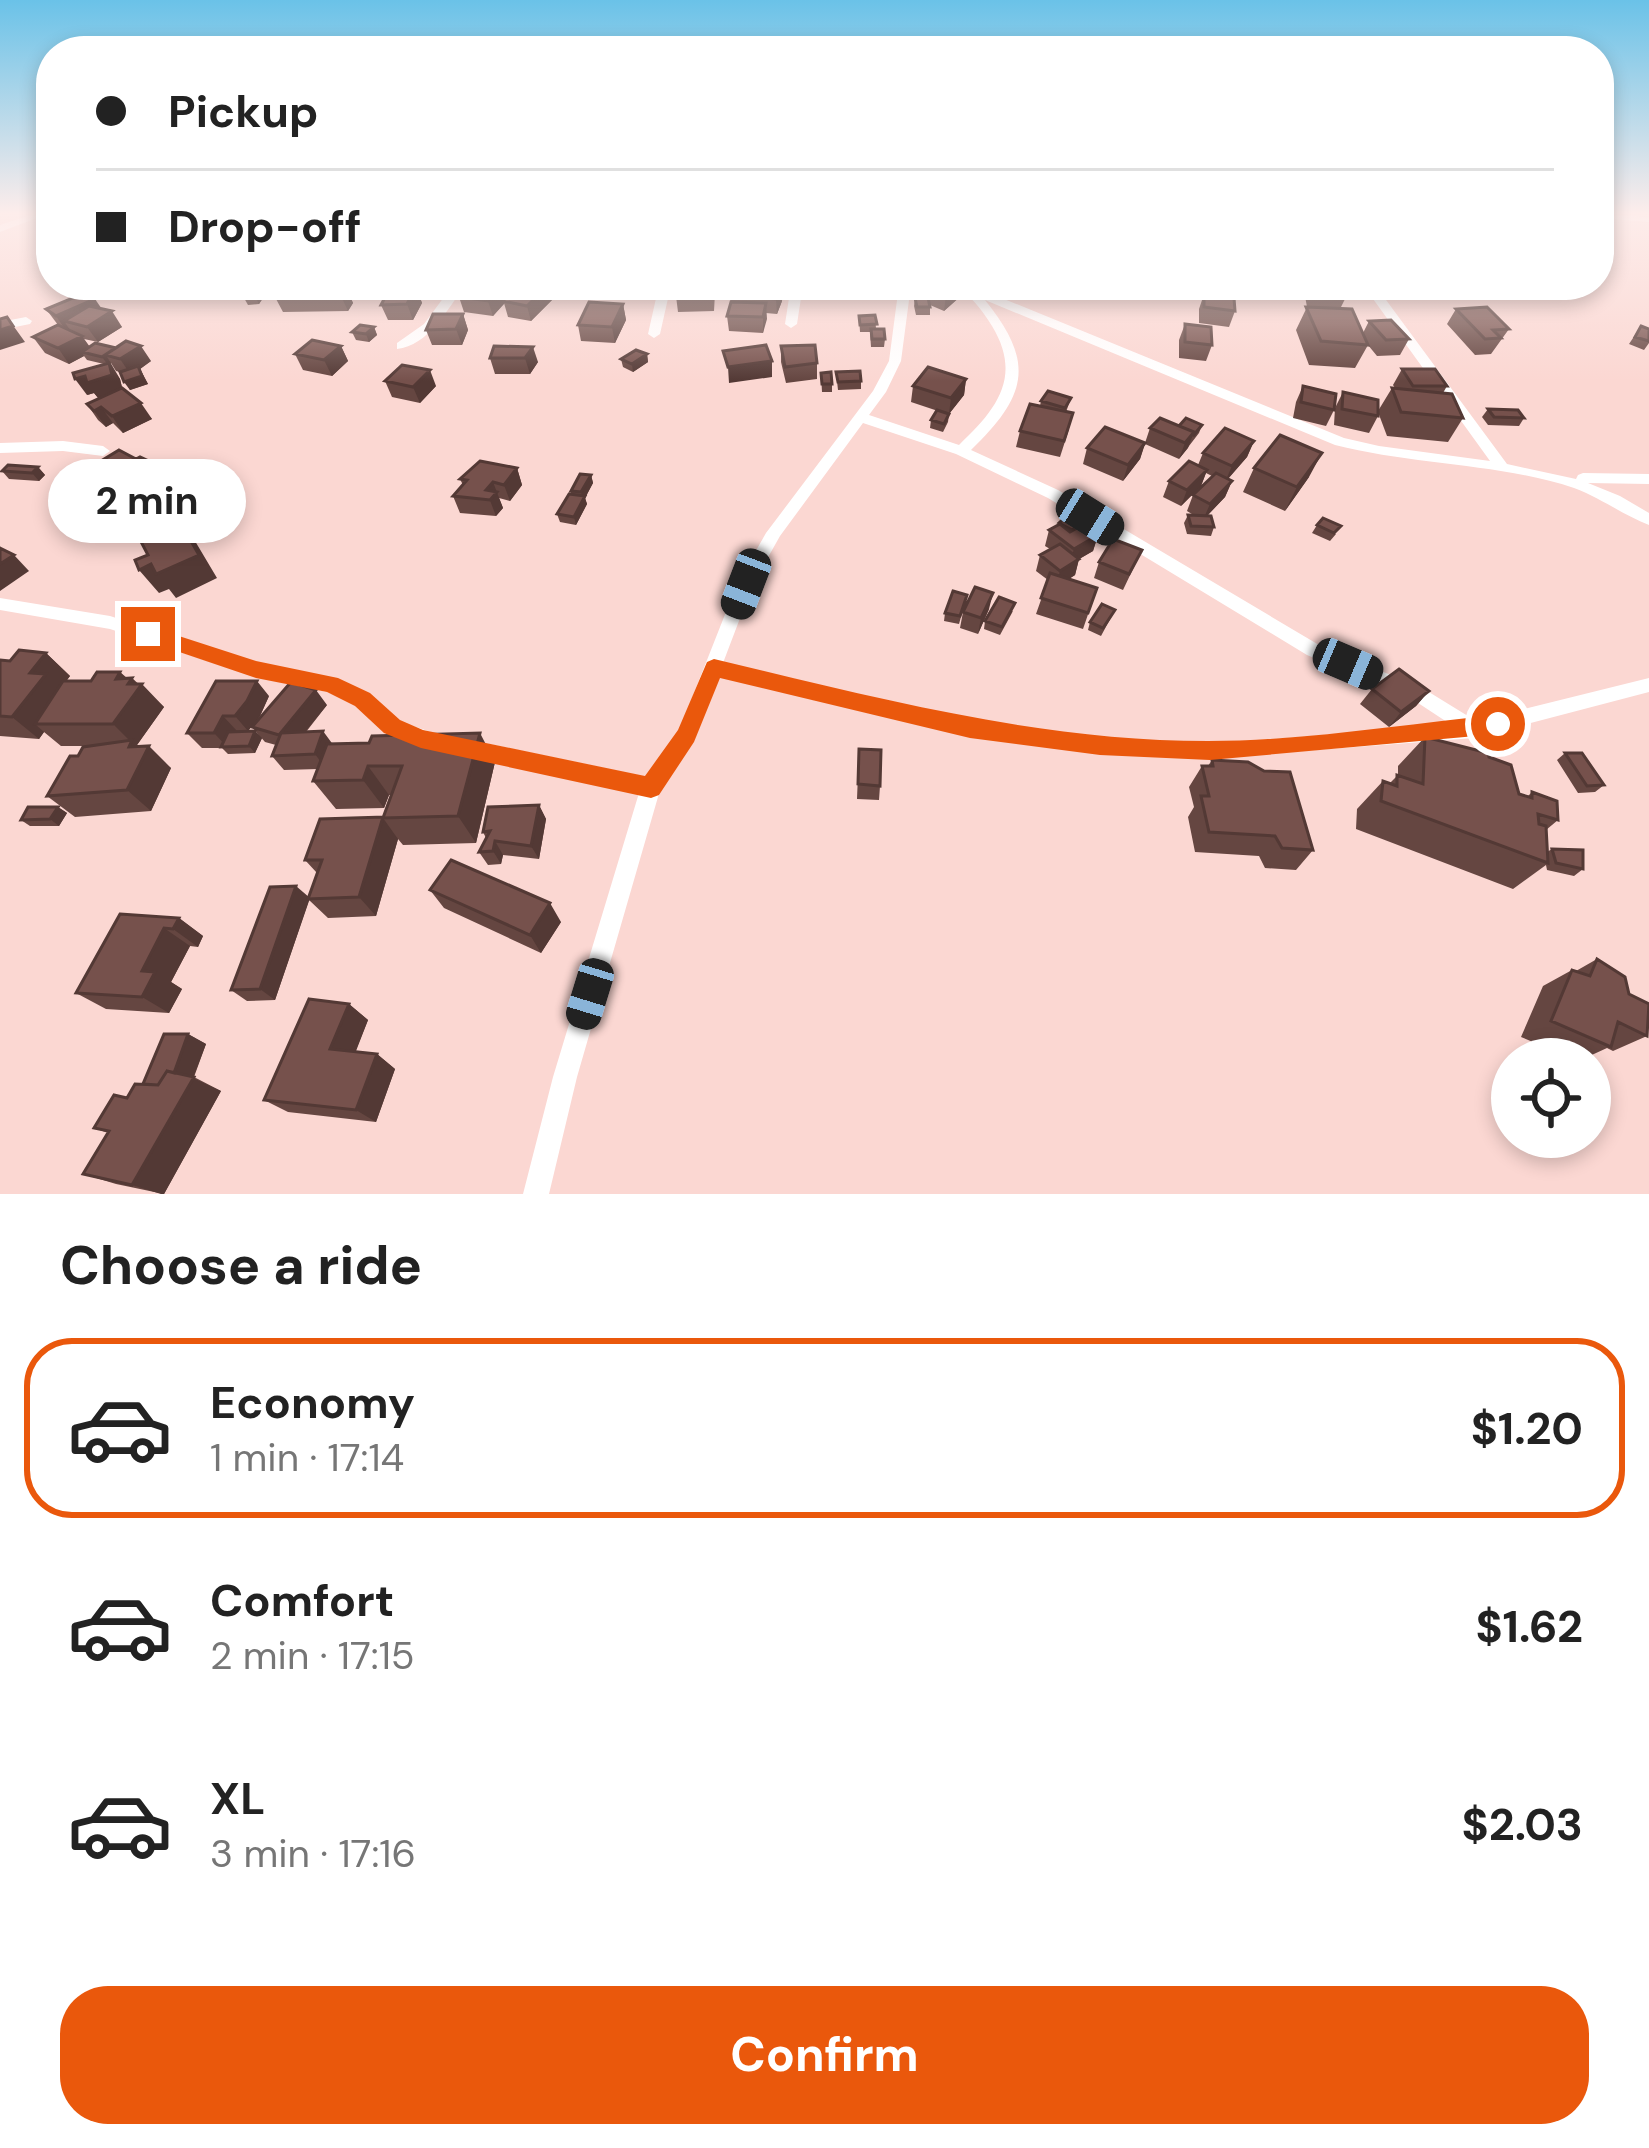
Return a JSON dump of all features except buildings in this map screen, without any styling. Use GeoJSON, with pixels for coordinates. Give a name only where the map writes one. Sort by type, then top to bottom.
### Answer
{"type":"FeatureCollection","features":[{"type":"Feature","properties":{"kind":"street"},"geometry":{"type":"LineString","coordinates":[[401,346],[428,327],[448,300]]}},
{"type":"Feature","properties":{"kind":"street"},"geometry":{"type":"LineString","coordinates":[[654,334],[661,300]]}},
{"type":"Feature","properties":{"kind":"street"},"geometry":{"type":"LineString","coordinates":[[791,324],[795,300]]}},
{"type":"Feature","properties":{"kind":"street"},"geometry":{"type":"LineString","coordinates":[[536,1194],[565,1077],[651,788],[687,735],[746,584],[774,533],[861,417],[895,361],[903,300]]}},
{"type":"Feature","properties":{"kind":"street"},"geometry":{"type":"LineString","coordinates":[[961,451],[994,421],[1008,400],[1010,338],[976,300]]}},
{"type":"Feature","properties":{"kind":"street"},"geometry":{"type":"LineString","coordinates":[[994,300],[1374,452],[1564,477],[1649,479]]}},
{"type":"Feature","properties":{"kind":"street"},"geometry":{"type":"LineString","coordinates":[[1380,300],[1503,469]]}},
{"type":"Feature","properties":{"kind":"street"},"geometry":{"type":"LineString","coordinates":[[0,326],[26,321]]}},
{"type":"Feature","properties":{"kind":"street"},"geometry":{"type":"LineString","coordinates":[[861,417],[961,451],[1053,494],[1313,650],[1418,694],[1474,730]]}},
{"type":"Feature","properties":{"kind":"street"},"geometry":{"type":"LineString","coordinates":[[0,448],[63,446],[103,451]]}},
{"type":"Feature","properties":{"kind":"street"},"geometry":{"type":"LineString","coordinates":[[1564,477],[1605,492],[1649,520]]}},
{"type":"Feature","properties":{"kind":"street"},"geometry":{"type":"LineString","coordinates":[[0,604],[110,623],[256,670],[330,685],[363,699],[392,727],[421,739],[651,788]]}},
{"type":"Feature","properties":{"kind":"street"},"geometry":{"type":"LineString","coordinates":[[714,668],[970,729],[1100,745],[1210,751],[1474,730],[1649,685]]}},
{"type":"Feature","properties":{"kind":"route"},"geometry":{"type":"LineString","coordinates":[[148,634],[256,670],[330,685],[363,699],[380,719],[421,739],[651,788],[687,735],[714,668],[970,729],[1100,745],[1210,751],[1474,730],[1498,724]]}}]}
